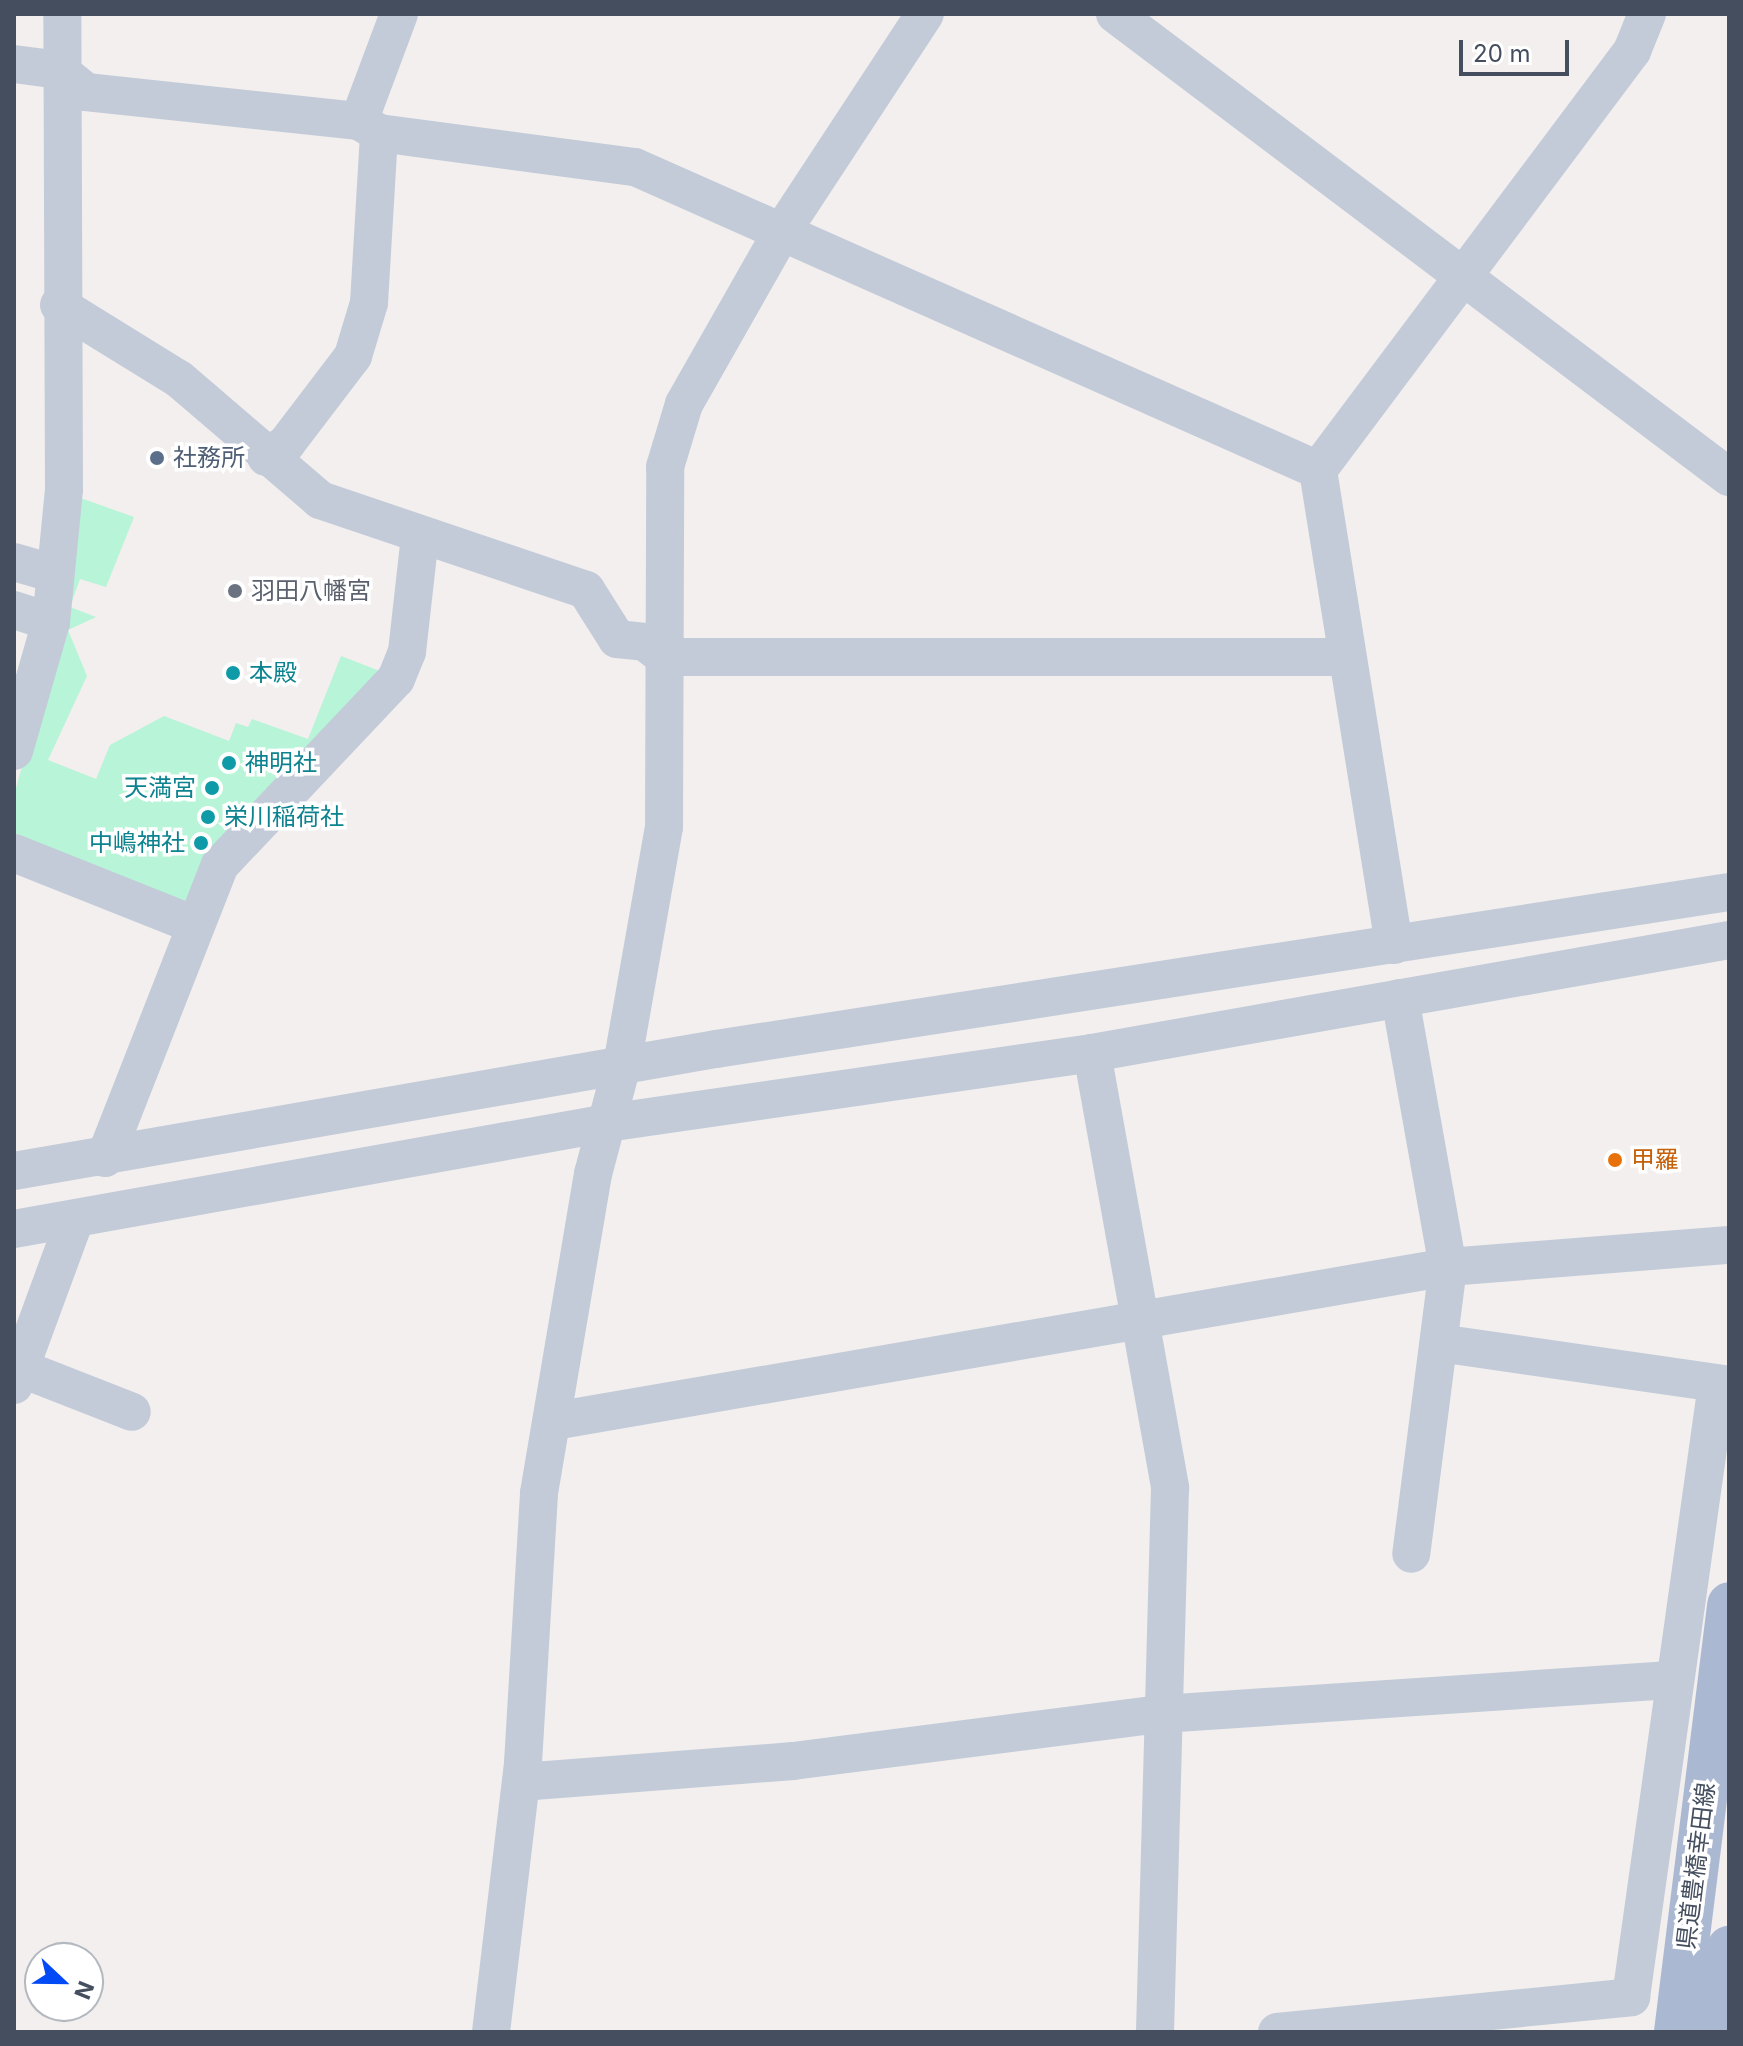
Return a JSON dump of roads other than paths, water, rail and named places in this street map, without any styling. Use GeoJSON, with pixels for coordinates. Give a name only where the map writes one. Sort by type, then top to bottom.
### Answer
{"type":"FeatureCollection","features":[{"type":"Feature","properties":{"kind":"main road","name":"県道豊橋幸田線"},"geometry":{"type":"LineString","coordinates":[[1676,2032],[1729,1604]]}},
{"type":"Feature","properties":{"kind":"main road","name":"県道豊橋幸田線"},"geometry":{"type":"LineString","coordinates":[[1718,2032],[1729,1948]]}},
{"type":"Feature","properties":{"kind":"street"},"geometry":{"type":"LineString","coordinates":[[14,751],[51,622],[64,489],[59,305],[66,115],[59,70],[62,14]]}},
{"type":"Feature","properties":{"kind":"street"},"geometry":{"type":"LineString","coordinates":[[266,457],[286,444],[353,356],[369,303],[369,127],[399,14]]}},
{"type":"Feature","properties":{"kind":"street"},"geometry":{"type":"LineString","coordinates":[[491,2032],[521,1782],[539,1493],[607,1123],[622,1065],[664,827],[665,467],[684,404],[781,233],[925,14]]}},
{"type":"Feature","properties":{"kind":"street"},"geometry":{"type":"LineString","coordinates":[[1115,14],[1460,278],[1729,477]]}},
{"type":"Feature","properties":{"kind":"street"},"geometry":{"type":"LineString","coordinates":[[1394,945],[1344,657],[1318,470],[1632,51],[1637,19]]}},
{"type":"Feature","properties":{"kind":"street"},"geometry":{"type":"LineString","coordinates":[[14,64],[59,70],[86,92],[369,127],[635,167],[1318,470]]}},
{"type":"Feature","properties":{"kind":"street"},"geometry":{"type":"LineString","coordinates":[[59,305],[179,379],[266,457],[320,500],[420,537],[586,590],[617,639],[645,642],[664,657],[1344,657]]}},
{"type":"Feature","properties":{"kind":"street"},"geometry":{"type":"LineString","coordinates":[[105,1158],[220,865],[396,679],[407,652],[420,537]]}},
{"type":"Feature","properties":{"kind":"street"},"geometry":{"type":"LineString","coordinates":[[14,562],[55,574]]}},
{"type":"Feature","properties":{"kind":"street"},"geometry":{"type":"LineString","coordinates":[[14,610],[51,622]]}},
{"type":"Feature","properties":{"kind":"street"},"geometry":{"type":"LineString","coordinates":[[14,853],[195,925]]}},
{"type":"Feature","properties":{"kind":"street"},"geometry":{"type":"LineString","coordinates":[[14,1171],[105,1158],[622,1065],[1729,892]]}},
{"type":"Feature","properties":{"kind":"street"},"geometry":{"type":"LineString","coordinates":[[14,1229],[607,1123],[1092,1053],[1729,940]]}},
{"type":"Feature","properties":{"kind":"street"},"geometry":{"type":"LineString","coordinates":[[1400,998],[1448,1267],[1411,1554]]}},
{"type":"Feature","properties":{"kind":"street"},"geometry":{"type":"LineString","coordinates":[[1092,1053],[1170,1488],[1155,2032]]}},
{"type":"Feature","properties":{"kind":"street"},"geometry":{"type":"LineString","coordinates":[[75,1219],[17,1376],[132,1412]]}},
{"type":"Feature","properties":{"kind":"street"},"geometry":{"type":"LineString","coordinates":[[554,1421],[1448,1267],[1729,1245]]}},
{"type":"Feature","properties":{"kind":"street"},"geometry":{"type":"LineString","coordinates":[[1277,2032],[1631,1997],[1671,1680],[1723,1384],[1439,1343]]}},
{"type":"Feature","properties":{"kind":"street"},"geometry":{"type":"LineString","coordinates":[[521,1782],[793,1761],[1162,1714],[1671,1680]]}},
{"type":"Feature","properties":{"kind":"place","name":"社務所"},"geometry":{"type":"Point","coordinates":[157,458]}},
{"type":"Feature","properties":{"kind":"place","name":"羽田八幡宮"},"geometry":{"type":"Point","coordinates":[235,591]}},
{"type":"Feature","properties":{"kind":"place","name":"本殿"},"geometry":{"type":"Point","coordinates":[233,673]}},
{"type":"Feature","properties":{"kind":"place","name":"神明社"},"geometry":{"type":"Point","coordinates":[229,763]}},
{"type":"Feature","properties":{"kind":"place","name":"天満宮"},"geometry":{"type":"Point","coordinates":[212,788]}},
{"type":"Feature","properties":{"kind":"place","name":"栄川稲荷社"},"geometry":{"type":"Point","coordinates":[208,817]}},
{"type":"Feature","properties":{"kind":"place","name":"中嶋神社"},"geometry":{"type":"Point","coordinates":[201,843]}},
{"type":"Feature","properties":{"kind":"place","name":"甲羅"},"geometry":{"type":"Point","coordinates":[1615,1160]}}]}
